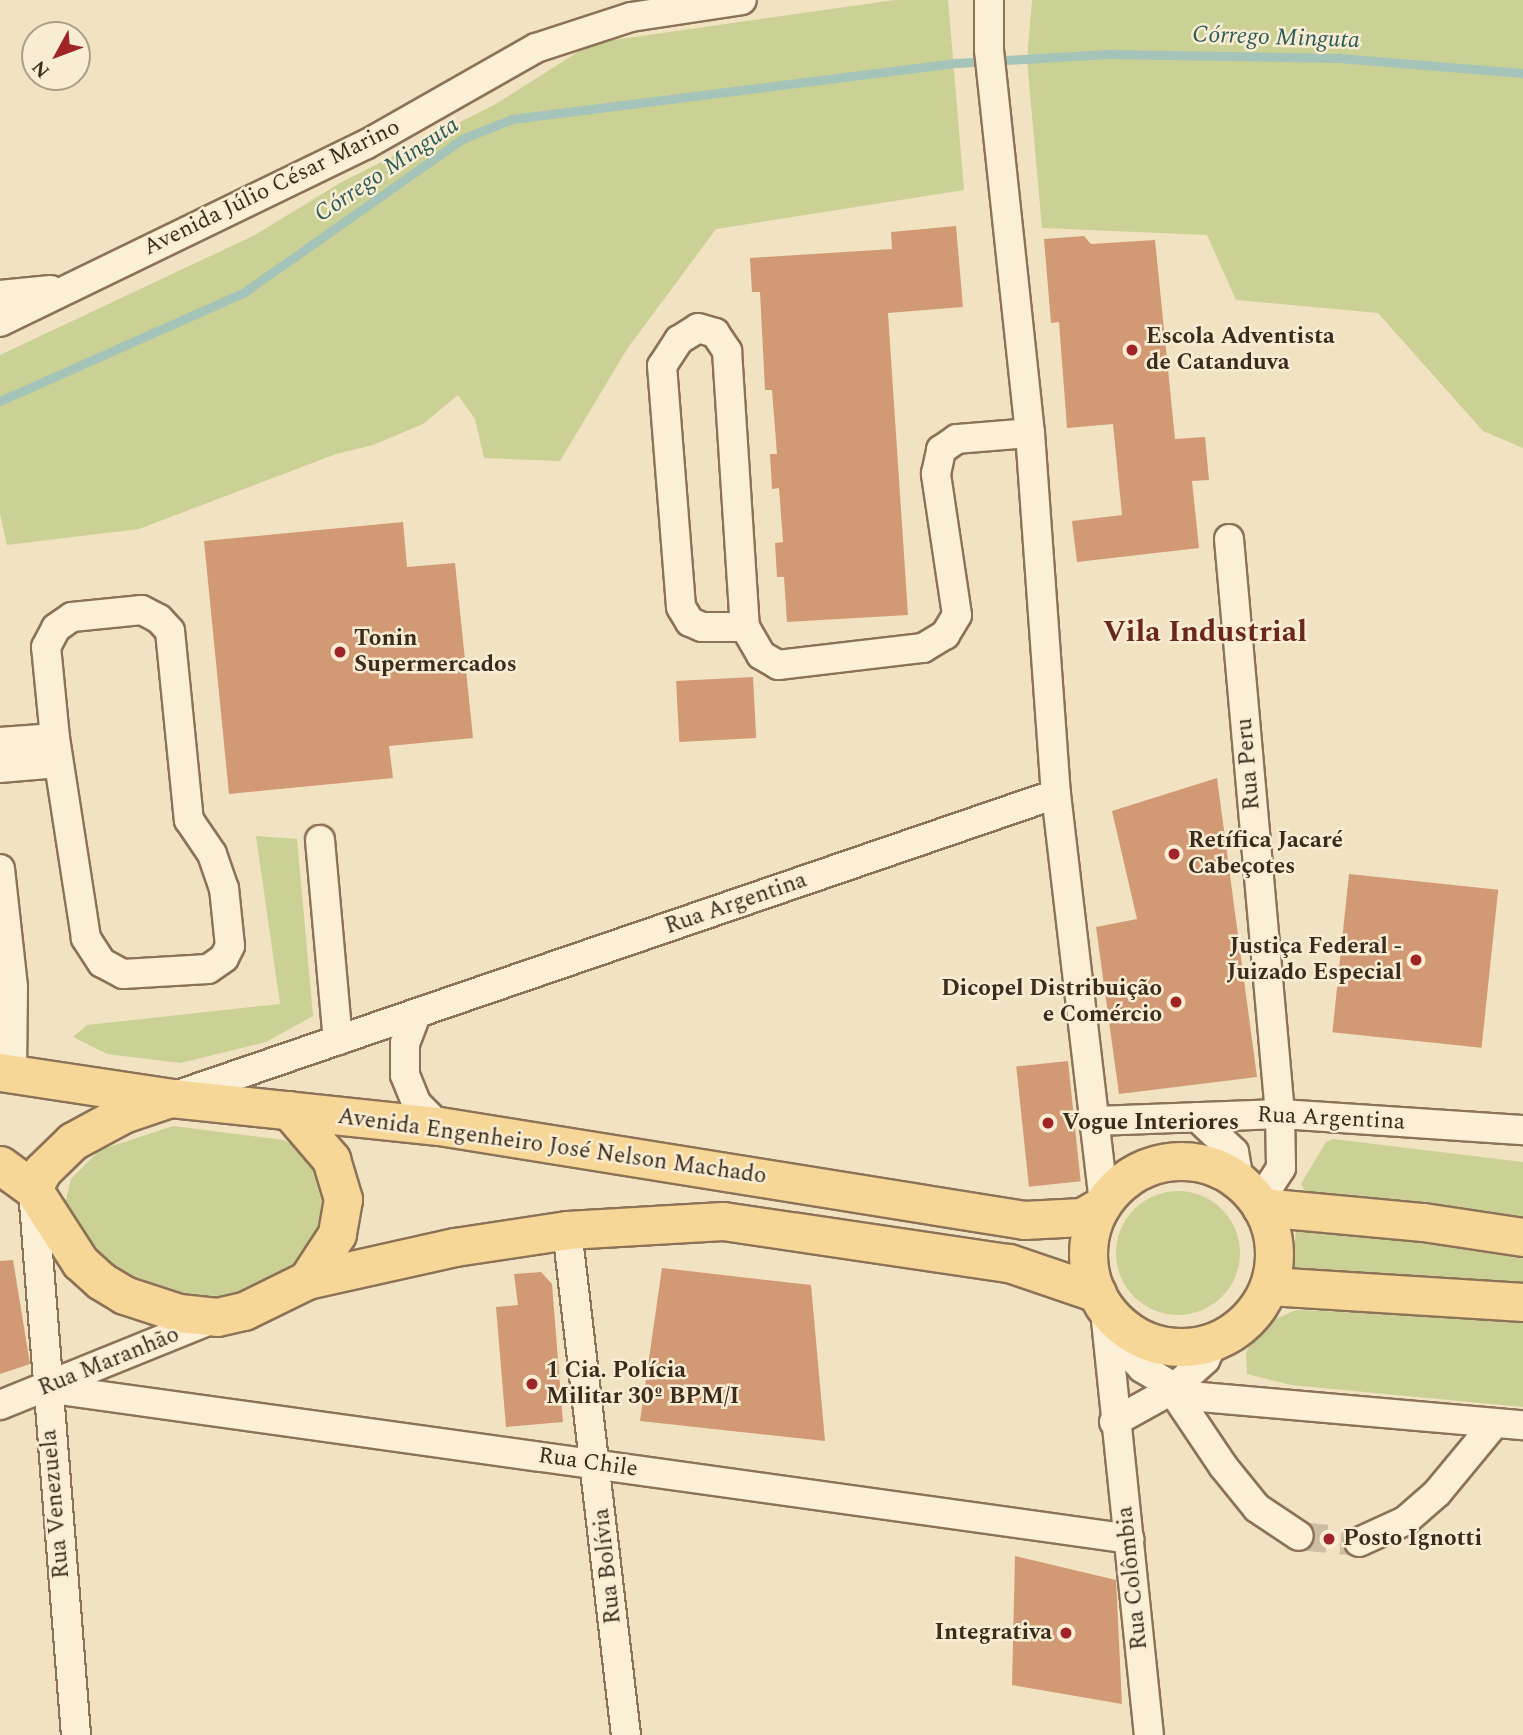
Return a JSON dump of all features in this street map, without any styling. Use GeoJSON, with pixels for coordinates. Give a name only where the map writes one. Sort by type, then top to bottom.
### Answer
{"type":"FeatureCollection","features":[{"type":"Feature","properties":{"kind":"main road","name":"Avenida Engenheiro José Nelson Machado"},"geometry":{"type":"LineString","coordinates":[[6,1073],[171,1098],[439,1126],[1024,1220],[1082,1217],[1103,1204]]}},
{"type":"Feature","properties":{"kind":"main road"},"geometry":{"type":"LineString","coordinates":[[33,1189],[42,1171],[73,1141],[123,1114],[171,1098]]}},
{"type":"Feature","properties":{"kind":"main road"},"geometry":{"type":"LineString","coordinates":[[289,1110],[331,1159],[343,1199],[337,1234],[307,1280]]}},
{"type":"Feature","properties":{"kind":"main road"},"geometry":{"type":"LineString","coordinates":[[1106,1306],[1088,1253],[1103,1204],[1136,1172],[1157,1164],[1200,1163],[1253,1197],[1523,1237]]}},
{"type":"Feature","properties":{"kind":"main road"},"geometry":{"type":"LineString","coordinates":[[0,1165],[33,1189],[80,1262],[101,1281],[146,1304],[217,1317],[254,1307],[307,1280],[455,1247],[567,1230],[723,1221],[1009,1263],[1106,1306],[1154,1343],[1176,1347],[1214,1341],[1242,1325],[1269,1286],[1273,1236],[1253,1197]]}},
{"type":"Feature","properties":{"kind":"main road"},"geometry":{"type":"LineString","coordinates":[[1269,1286],[1523,1302]]}},
{"type":"Feature","properties":{"kind":"street","name":"Avenida Júlio César Marino"},"geometry":{"type":"LineString","coordinates":[[0,323],[78,286],[185,229],[367,144],[536,48],[631,17],[742,0]]}},
{"type":"Feature","properties":{"kind":"street"},"geometry":{"type":"LineString","coordinates":[[989,0],[990,63],[1030,433],[1056,794],[1097,1121],[1103,1204]]}},
{"type":"Feature","properties":{"kind":"street","name":"Avenida Júlio César Marino"},"geometry":{"type":"LineString","coordinates":[[0,295],[78,286]]}},
{"type":"Feature","properties":{"kind":"street"},"geometry":{"type":"LineString","coordinates":[[746,627],[702,627],[690,622],[681,607],[662,366],[678,340],[698,328],[715,333],[727,351],[746,627],[761,655],[778,665],[923,648],[945,635],[957,615],[936,474],[941,450],[957,439],[1030,433]]}},
{"type":"Feature","properties":{"kind":"street","name":"Rua Peru"},"geometry":{"type":"LineString","coordinates":[[1229,539],[1280,1114],[1281,1168],[1253,1197]]}},
{"type":"Feature","properties":{"kind":"street"},"geometry":{"type":"LineString","coordinates":[[142,610],[159,618],[170,631],[189,820],[212,854],[225,888],[230,946],[224,958],[208,969],[123,974],[102,963],[86,938],[57,750],[46,647],[56,628],[72,617],[142,610]]}},
{"type":"Feature","properties":{"kind":"street"},"geometry":{"type":"LineString","coordinates":[[0,742],[57,750]]}},
{"type":"Feature","properties":{"kind":"street"},"geometry":{"type":"LineString","coordinates":[[0,768],[57,750]]}},
{"type":"Feature","properties":{"kind":"street","name":"Rua Argentina"},"geometry":{"type":"LineString","coordinates":[[171,1098],[1056,794]]}},
{"type":"Feature","properties":{"kind":"street"},"geometry":{"type":"LineString","coordinates":[[320,840],[338,1040]]}},
{"type":"Feature","properties":{"kind":"street"},"geometry":{"type":"LineString","coordinates":[[0,869],[13,988],[6,1073]]}},
{"type":"Feature","properties":{"kind":"street"},"geometry":{"type":"LineString","coordinates":[[416,1015],[405,1043],[405,1075],[417,1104],[439,1126]]}},
{"type":"Feature","properties":{"kind":"street","name":"Rua Argentina"},"geometry":{"type":"LineString","coordinates":[[1097,1121],[1280,1114],[1523,1130]]}},
{"type":"Feature","properties":{"kind":"street"},"geometry":{"type":"LineString","coordinates":[[1197,1117],[1234,1152],[1253,1197]]}},
{"type":"Feature","properties":{"kind":"street","name":"Rua Venezuela"},"geometry":{"type":"LineString","coordinates":[[33,1189],[46,1388],[80,1734]]}},
{"type":"Feature","properties":{"kind":"street","name":"Rua Bolívia"},"geometry":{"type":"LineString","coordinates":[[567,1230],[598,1464],[626,1735]]}},
{"type":"Feature","properties":{"kind":"street"},"geometry":{"type":"LineString","coordinates":[[1106,1306],[1130,1355],[1172,1390],[1223,1466],[1257,1508],[1299,1536]]}},
{"type":"Feature","properties":{"kind":"street","name":"Rua Colômbia"},"geometry":{"type":"LineString","coordinates":[[1106,1306],[1114,1422],[1130,1539],[1149,1735]]}},
{"type":"Feature","properties":{"kind":"street","name":"Rua Maranhão"},"geometry":{"type":"LineString","coordinates":[[0,1405],[217,1317]]}},
{"type":"Feature","properties":{"kind":"street"},"geometry":{"type":"LineString","coordinates":[[1114,1422],[1172,1390],[1205,1360],[1214,1341]]}},
{"type":"Feature","properties":{"kind":"street","name":"Rua Chile"},"geometry":{"type":"LineString","coordinates":[[46,1388],[1130,1539]]}},
{"type":"Feature","properties":{"kind":"street"},"geometry":{"type":"LineString","coordinates":[[1172,1390],[1271,1406],[1523,1425]]}},
{"type":"Feature","properties":{"kind":"street"},"geometry":{"type":"LineString","coordinates":[[1359,1542],[1405,1521],[1429,1500],[1495,1423]]}},
{"type":"Feature","properties":{"kind":"green space"},"geometry":{"type":"Polygon","coordinates":[[[895,0],[948,0],[964,190],[716,229],[627,349],[560,461],[484,458],[475,419],[458,395],[423,424],[373,445],[336,454],[139,529],[7,545],[0,514],[0,355],[255,235],[340,183],[494,105],[592,43],[895,0]]]}},
{"type":"Feature","properties":{"kind":"green space"},"geometry":{"type":"Polygon","coordinates":[[[1032,0],[1523,0],[1523,448],[1483,431],[1378,313],[1236,300],[1207,235],[1042,228],[1027,60],[1032,0]]]}},
{"type":"Feature","properties":{"kind":"green space"},"geometry":{"type":"Polygon","coordinates":[[[256,836],[297,839],[313,1016],[266,1042],[180,1063],[107,1054],[73,1037],[87,1025],[280,1004],[256,836]]]}},
{"type":"Feature","properties":{"kind":"green space"},"geometry":{"type":"Polygon","coordinates":[[[173,1126],[284,1140],[314,1159],[329,1189],[322,1247],[265,1298],[182,1306],[102,1268],[65,1204],[71,1179],[100,1150],[173,1126]]]}},
{"type":"Feature","properties":{"kind":"green space"},"geometry":{"type":"Polygon","coordinates":[[[1333,1139],[1523,1162],[1523,1220],[1306,1193],[1301,1184],[1326,1142],[1333,1139]]]}},
{"type":"Feature","properties":{"kind":"green space"},"geometry":{"type":"Polygon","coordinates":[[[1178,1191],[1202,1195],[1222,1209],[1236,1229],[1240,1253],[1236,1277],[1222,1297],[1202,1311],[1178,1315],[1154,1311],[1134,1297],[1120,1277],[1116,1253],[1120,1229],[1134,1209],[1154,1195],[1178,1191]]]}},
{"type":"Feature","properties":{"kind":"green space"},"geometry":{"type":"Polygon","coordinates":[[[1297,1219],[1523,1252],[1523,1283],[1292,1271],[1297,1219]]]}},
{"type":"Feature","properties":{"kind":"green space"},"geometry":{"type":"Polygon","coordinates":[[[1296,1310],[1523,1320],[1523,1407],[1291,1385],[1247,1374],[1246,1353],[1254,1336],[1271,1321],[1296,1310]]]}},
{"type":"Feature","properties":{"kind":"building"},"geometry":{"type":"Polygon","coordinates":[[[956,226],[963,307],[888,313],[908,615],[787,622],[784,577],[777,577],[775,543],[783,542],[779,488],[772,489],[770,454],[777,454],[772,390],[765,390],[760,292],[752,292],[750,258],[892,249],[891,232],[956,226]]]}},
{"type":"Feature","properties":{"kind":"building"},"geometry":{"type":"Polygon","coordinates":[[[1084,236],[1091,244],[1155,240],[1175,439],[1205,437],[1209,480],[1192,481],[1199,548],[1077,562],[1072,521],[1122,515],[1113,424],[1067,428],[1059,322],[1051,323],[1044,239],[1084,236]]]}},
{"type":"Feature","properties":{"kind":"building","name":"Tonin Supermercados"},"geometry":{"type":"Polygon","coordinates":[[[403,522],[407,567],[455,563],[473,738],[389,746],[393,778],[229,794],[204,541],[403,522]]]}},
{"type":"Feature","properties":{"kind":"building"},"geometry":{"type":"Polygon","coordinates":[[[753,677],[756,738],[679,742],[676,681],[753,677]]]}},
{"type":"Feature","properties":{"kind":"building","name":"Dicopel Distribuição e Comércio"},"geometry":{"type":"Polygon","coordinates":[[[1217,778],[1257,1077],[1119,1094],[1096,927],[1137,919],[1112,811],[1217,778]]]}},
{"type":"Feature","properties":{"kind":"building","name":"Justiça Federal - Juizado Especial"},"geometry":{"type":"Polygon","coordinates":[[[1349,874],[1498,890],[1482,1048],[1332,1032],[1349,874]]]}},
{"type":"Feature","properties":{"kind":"building","name":"Vogue Interiores"},"geometry":{"type":"Polygon","coordinates":[[[1068,1061],[1081,1181],[1029,1187],[1016,1066],[1068,1061]]]}},
{"type":"Feature","properties":{"kind":"building"},"geometry":{"type":"Polygon","coordinates":[[[13,1260],[30,1364],[0,1374],[0,1261],[13,1260]]]}},
{"type":"Feature","properties":{"kind":"building"},"geometry":{"type":"Polygon","coordinates":[[[662,1268],[811,1285],[825,1441],[640,1421],[662,1268]]]}},
{"type":"Feature","properties":{"kind":"building"},"geometry":{"type":"Polygon","coordinates":[[[541,1272],[552,1284],[563,1422],[506,1427],[496,1307],[518,1305],[514,1274],[541,1272]]]}},
{"type":"Feature","properties":{"kind":"building","name":"Integrativa"},"geometry":{"type":"Polygon","coordinates":[[[1015,1556],[1116,1580],[1122,1704],[1012,1685],[1015,1556]]]}},
{"type":"Feature","properties":{"kind":"waterway","name":"Córrego Minguta"},"geometry":{"type":"LineString","coordinates":[[0,401],[243,293],[462,139],[512,119],[956,63],[1108,54],[1339,58],[1523,73]]}},
{"type":"Feature","properties":{"kind":"tunnel"},"geometry":{"type":"LineString","coordinates":[[1299,1536],[1359,1542]]}},
{"type":"Feature","properties":{"kind":"place","name":"Escola Adventista de Catanduva"},"geometry":{"type":"Point","coordinates":[1132,350]}},
{"type":"Feature","properties":{"kind":"place","name":"Tonin Supermercados"},"geometry":{"type":"Point","coordinates":[340,652]}},
{"type":"Feature","properties":{"kind":"place","name":"Retífica Jacaré Cabeçotes"},"geometry":{"type":"Point","coordinates":[1174,854]}},
{"type":"Feature","properties":{"kind":"place","name":"Justiça Federal - Juizado Especial"},"geometry":{"type":"Point","coordinates":[1416,960]}},
{"type":"Feature","properties":{"kind":"place","name":"Dicopel Distribuição e Comércio"},"geometry":{"type":"Point","coordinates":[1176,1002]}},
{"type":"Feature","properties":{"kind":"place","name":"Vogue Interiores"},"geometry":{"type":"Point","coordinates":[1048,1123]}},
{"type":"Feature","properties":{"kind":"place","name":"1 Cia. Polícia Militar 30º BPM/I"},"geometry":{"type":"Point","coordinates":[532,1384]}},
{"type":"Feature","properties":{"kind":"place","name":"Posto Ignotti"},"geometry":{"type":"Point","coordinates":[1329,1539]}},
{"type":"Feature","properties":{"kind":"place","name":"Integrativa"},"geometry":{"type":"Point","coordinates":[1066,1633]}},
{"type":"Feature","properties":{"kind":"district","name":"Vila Industrial"},"geometry":{"type":"Point","coordinates":[1205,632]}}]}
